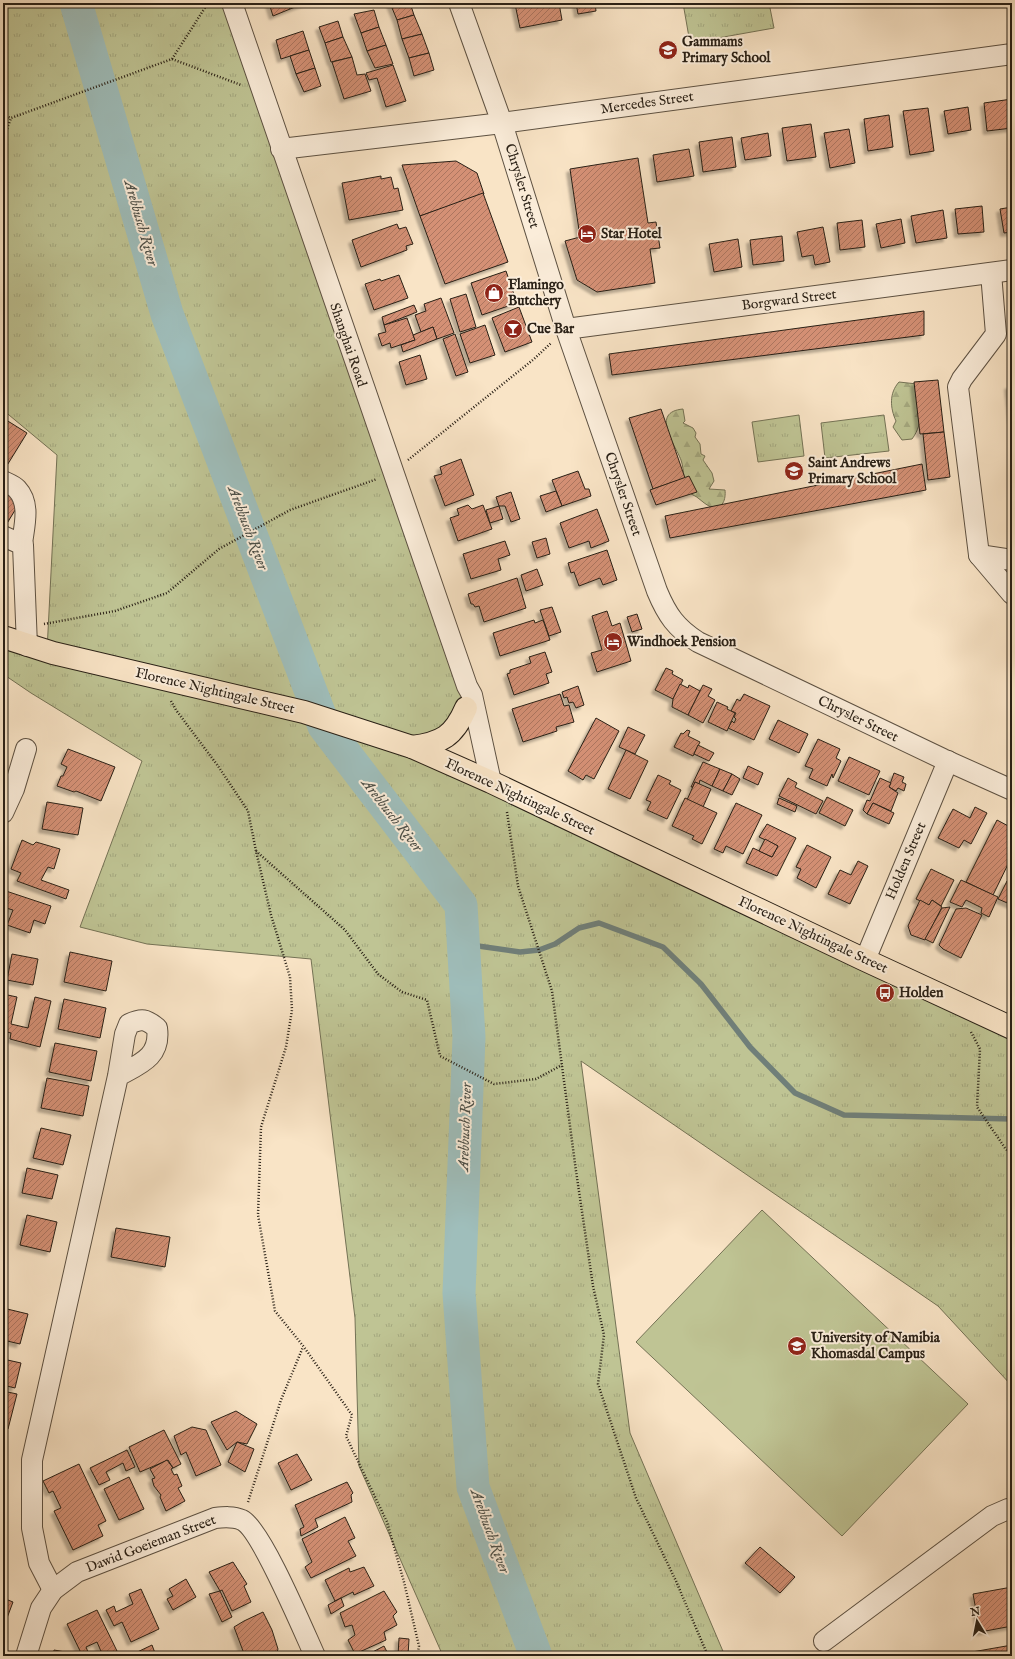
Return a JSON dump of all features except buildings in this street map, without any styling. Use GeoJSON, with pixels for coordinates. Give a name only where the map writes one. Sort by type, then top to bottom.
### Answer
{"type":"FeatureCollection","features":[{"type":"Feature","properties":{"kind":"main road","name":"Florence Nightingale Street"},"geometry":{"type":"LineString","coordinates":[[3,637],[26,636],[159,677],[304,712],[412,747],[1012,1028]]}},
{"type":"Feature","properties":{"kind":"main road"},"geometry":{"type":"LineString","coordinates":[[412,747],[430,744],[444,739],[452,732],[461,720],[466,708]]}},
{"type":"Feature","properties":{"kind":"street","name":"Shanghai Road"},"geometry":{"type":"LineString","coordinates":[[232,3],[466,686],[472,695],[490,783]]}},
{"type":"Feature","properties":{"kind":"street","name":"Chrysler Street"},"geometry":{"type":"LineString","coordinates":[[459,3],[502,123],[566,329],[657,591],[666,611],[676,626],[698,642],[1012,790]]}},
{"type":"Feature","properties":{"kind":"street","name":"Mercedes Street"},"geometry":{"type":"LineString","coordinates":[[281,149],[502,123],[1012,54]]}},
{"type":"Feature","properties":{"kind":"street","name":"Borgward Street"},"geometry":{"type":"LineString","coordinates":[[566,329],[1012,270]]}},
{"type":"Feature","properties":{"kind":"street"},"geometry":{"type":"LineString","coordinates":[[991,273],[996,334],[962,379],[958,387],[979,555],[1012,594]]}},
{"type":"Feature","properties":{"kind":"street"},"geometry":{"type":"LineString","coordinates":[[3,481],[16,488],[24,499],[26,512],[22,544],[26,636]]}},
{"type":"Feature","properties":{"kind":"street"},"geometry":{"type":"LineString","coordinates":[[3,536],[22,544]]}},
{"type":"Feature","properties":{"kind":"street"},"geometry":{"type":"LineString","coordinates":[[979,555],[1012,560]]}},
{"type":"Feature","properties":{"kind":"street","name":"Shanghai Road"},"geometry":{"type":"LineString","coordinates":[[466,686],[466,708],[490,783]]}},
{"type":"Feature","properties":{"kind":"street"},"geometry":{"type":"LineString","coordinates":[[3,813],[14,789],[26,749]]}},
{"type":"Feature","properties":{"kind":"street","name":"Holden Street"},"geometry":{"type":"LineString","coordinates":[[865,960],[948,761]]}},
{"type":"Feature","properties":{"kind":"street"},"geometry":{"type":"LineString","coordinates":[[54,1590],[39,1562],[32,1528],[32,1460],[118,1076]]}},
{"type":"Feature","properties":{"kind":"street"},"geometry":{"type":"LineString","coordinates":[[824,1641],[992,1516],[1012,1510]]}},
{"type":"Feature","properties":{"kind":"street","name":"Dawid Goeieman Street"},"geometry":{"type":"LineString","coordinates":[[26,1656],[41,1608],[54,1590],[78,1572],[215,1518],[228,1517],[242,1520]]}},
{"type":"Feature","properties":{"kind":"street"},"geometry":{"type":"LineString","coordinates":[[242,1520],[249,1526],[276,1572],[315,1656]]}},
{"type":"Feature","properties":{"kind":"path"},"geometry":{"type":"LineString","coordinates":[[3,114],[11,118],[172,60],[208,3]]}},
{"type":"Feature","properties":{"kind":"path"},"geometry":{"type":"LineString","coordinates":[[172,60],[262,92]]}},
{"type":"Feature","properties":{"kind":"path"},"geometry":{"type":"LineString","coordinates":[[3,140],[11,118]]}},
{"type":"Feature","properties":{"kind":"path"},"geometry":{"type":"LineString","coordinates":[[26,636],[115,612],[167,593],[219,549],[290,510],[392,472],[534,359],[566,329]]}},
{"type":"Feature","properties":{"kind":"path"},"geometry":{"type":"LineString","coordinates":[[159,677],[176,710],[218,766],[248,811],[271,915],[290,977],[292,1010],[286,1048],[261,1127],[258,1215],[275,1311],[304,1347],[352,1414],[346,1436],[387,1522],[404,1582],[419,1646],[417,1656]]}},
{"type":"Feature","properties":{"kind":"path"},"geometry":{"type":"LineString","coordinates":[[490,783],[518,886],[552,991],[593,1286],[604,1335],[598,1384],[636,1498],[676,1581],[708,1656]]}},
{"type":"Feature","properties":{"kind":"path"},"geometry":{"type":"LineString","coordinates":[[256,851],[345,930],[378,974],[402,992],[426,1000],[440,1056],[494,1084],[536,1079],[562,1065]]}},
{"type":"Feature","properties":{"kind":"path"},"geometry":{"type":"LineString","coordinates":[[969,1028],[980,1049],[977,1107],[1012,1156]]}},
{"type":"Feature","properties":{"kind":"path"},"geometry":{"type":"LineString","coordinates":[[242,1520],[281,1400],[304,1347]]}},
{"type":"Feature","properties":{"kind":"green space"},"geometry":{"type":"Polygon","coordinates":[[[3,3],[232,3],[466,708],[430,744],[1012,1028],[1012,1386],[938,1306],[581,1061],[630,1433],[725,1656],[443,1656],[359,1466],[355,1318],[311,959],[147,944],[80,927],[142,761],[31,693],[3,674],[3,637],[47,651],[57,455],[3,410],[3,3]]]}},
{"type":"Feature","properties":{"kind":"green space"},"geometry":{"type":"Polygon","coordinates":[[[683,3],[769,3],[774,28],[690,43],[683,3]]]}},
{"type":"Feature","properties":{"kind":"green space"},"geometry":{"type":"Polygon","coordinates":[[[899,382],[917,384],[920,419],[919,426],[912,439],[902,440],[893,427],[896,421],[892,406],[892,396],[893,391],[899,382]]]}},
{"type":"Feature","properties":{"kind":"green space"},"geometry":{"type":"Polygon","coordinates":[[[683,409],[685,421],[683,423],[693,428],[696,433],[695,437],[700,444],[701,454],[705,456],[703,460],[712,473],[714,481],[709,489],[725,490],[723,503],[718,507],[711,507],[690,493],[687,489],[681,460],[670,438],[666,422],[668,416],[673,411],[683,409]]]}},
{"type":"Feature","properties":{"kind":"green space"},"geometry":{"type":"Polygon","coordinates":[[[799,415],[804,456],[758,462],[752,422],[799,415]]]}},
{"type":"Feature","properties":{"kind":"green space"},"geometry":{"type":"Polygon","coordinates":[[[884,415],[889,451],[825,458],[821,423],[884,415]]]}},
{"type":"Feature","properties":{"kind":"green space"},"geometry":{"type":"Polygon","coordinates":[[[762,1210],[968,1404],[842,1536],[636,1342],[762,1210]]]}},
{"type":"Feature","properties":{"kind":"waterway","name":"Arebbusch River"},"geometry":{"type":"LineString","coordinates":[[76,3],[167,314],[324,726],[461,905],[469,1037],[459,1293],[473,1487],[536,1656]]}},
{"type":"Feature","properties":{"kind":"waterway"},"geometry":{"type":"LineString","coordinates":[[464,944],[520,952],[539,950],[555,944],[579,928],[599,923],[663,947],[701,984],[750,1047],[795,1093],[844,1115],[1012,1119]]}},
{"type":"Feature","properties":{"kind":"place","name":"Gammams Primary School"},"geometry":{"type":"Point","coordinates":[668,50]}},
{"type":"Feature","properties":{"kind":"place","name":"Star Hotel"},"geometry":{"type":"Point","coordinates":[587,234]}},
{"type":"Feature","properties":{"kind":"place","name":"Flamingo Butchery"},"geometry":{"type":"Point","coordinates":[494,293]}},
{"type":"Feature","properties":{"kind":"place","name":"Cue Bar"},"geometry":{"type":"Point","coordinates":[513,329]}},
{"type":"Feature","properties":{"kind":"place","name":"Saint Andrews Primary School"},"geometry":{"type":"Point","coordinates":[794,471]}},
{"type":"Feature","properties":{"kind":"place","name":"Windhoek Pension"},"geometry":{"type":"Point","coordinates":[613,642]}},
{"type":"Feature","properties":{"kind":"place","name":"Holden"},"geometry":{"type":"Point","coordinates":[885,993]}},
{"type":"Feature","properties":{"kind":"place","name":"University of Namibia Khomasdal Campus"},"geometry":{"type":"Point","coordinates":[797,1346]}}]}
